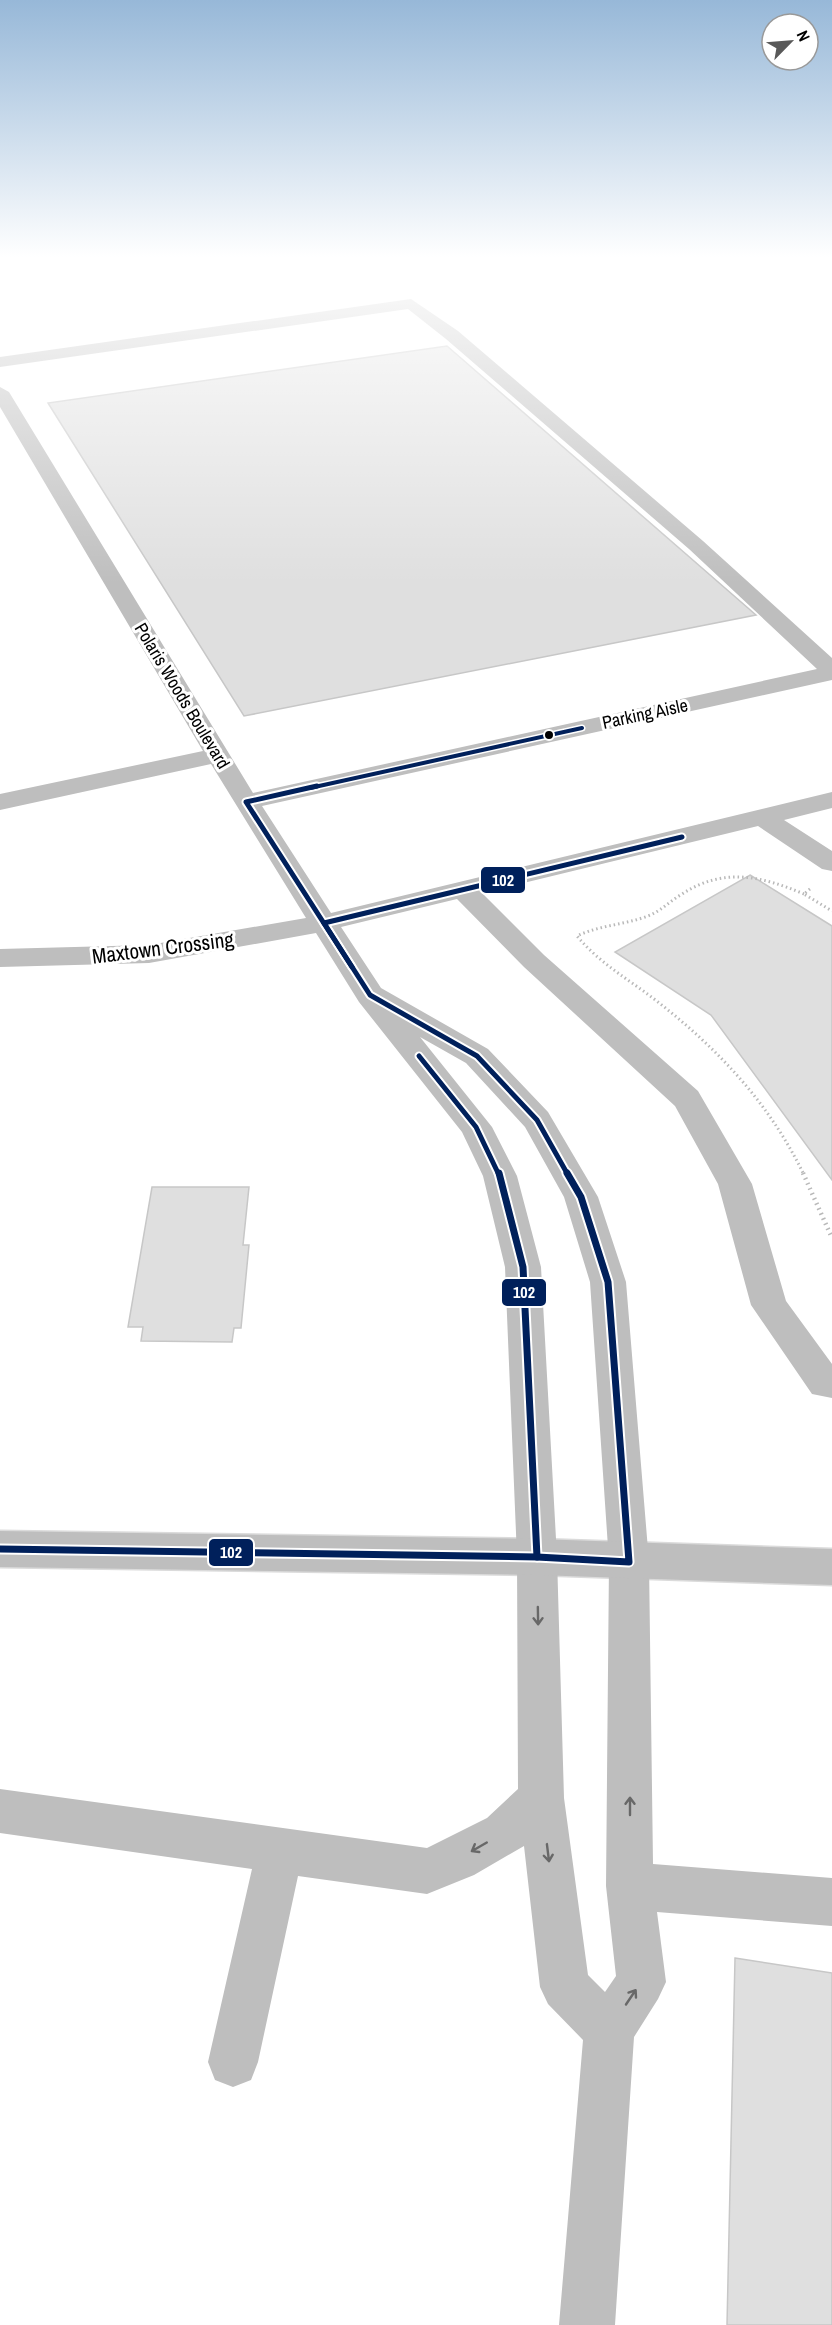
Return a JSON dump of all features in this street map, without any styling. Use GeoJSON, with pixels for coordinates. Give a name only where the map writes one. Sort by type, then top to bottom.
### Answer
{"type":"FeatureCollection","features":[{"type":"Feature","properties":{"kind":"street"},"geometry":{"type":"LineString","coordinates":[[489,366],[688,537],[832,672]]}},
{"type":"Feature","properties":{"kind":"street","name":"Polaris Woods Boulevard"},"geometry":{"type":"LineString","coordinates":[[0,392],[246,802],[370,995],[476,1127],[500,1176],[523,1267],[537,1557],[541,1798],[565,1987],[609,2030],[641,1982],[630,1886],[629,1562],[608,1282],[581,1197],[537,1120],[477,1056],[370,995]]}},
{"type":"Feature","properties":{"kind":"street","name":"Parking Aisle"},"geometry":{"type":"LineString","coordinates":[[246,802],[832,672]]}},
{"type":"Feature","properties":{"kind":"street"},"geometry":{"type":"LineString","coordinates":[[0,802],[218,756]]}},
{"type":"Feature","properties":{"kind":"street"},"geometry":{"type":"LineString","coordinates":[[324,923],[832,800]]}},
{"type":"Feature","properties":{"kind":"street"},"geometry":{"type":"LineString","coordinates":[[762,817],[832,863]]}},
{"type":"Feature","properties":{"kind":"street"},"geometry":{"type":"LineString","coordinates":[[463,890],[534,961],[687,1100],[735,1184],[769,1305],[825,1383],[832,1383]]}},
{"type":"Feature","properties":{"kind":"street","name":"Maxtown Crossing"},"geometry":{"type":"LineString","coordinates":[[0,958],[149,954],[324,923]]}},
{"type":"Feature","properties":{"kind":"street"},"geometry":{"type":"LineString","coordinates":[[0,1549],[537,1557],[629,1562],[832,1567]]}},
{"type":"Feature","properties":{"kind":"street"},"geometry":{"type":"LineString","coordinates":[[0,1811],[427,1871],[458,1859],[503,1834],[541,1798]]}},
{"type":"Feature","properties":{"kind":"street"},"geometry":{"type":"LineString","coordinates":[[233,2062],[280,1850]]}},
{"type":"Feature","properties":{"kind":"street"},"geometry":{"type":"LineString","coordinates":[[630,1886],[832,1902]]}},
{"type":"Feature","properties":{"kind":"street"},"geometry":{"type":"LineString","coordinates":[[587,2325],[609,2030]]}},
{"type":"Feature","properties":{"kind":"path"},"geometry":{"type":"LineString","coordinates":[[804,894],[767,878],[747,874],[731,875],[695,887],[650,916],[636,921],[607,923],[577,936],[590,950],[655,999],[696,1034],[742,1078],[775,1122],[798,1162],[832,1238]]}},
{"type":"Feature","properties":{"kind":"building"},"geometry":{"type":"Polygon","coordinates":[[[304,366],[471,366],[756,615],[244,716],[48,403],[304,366]]]}},
{"type":"Feature","properties":{"kind":"building"},"geometry":{"type":"Polygon","coordinates":[[[750,875],[832,926],[832,1180],[711,1015],[615,952],[750,875]]]}},
{"type":"Feature","properties":{"kind":"building"},"geometry":{"type":"Polygon","coordinates":[[[152,1187],[249,1187],[243,1245],[249,1245],[241,1328],[234,1328],[232,1342],[141,1341],[143,1327],[128,1327],[152,1187]]]}},
{"type":"Feature","properties":{"kind":"building"},"geometry":{"type":"Polygon","coordinates":[[[735,1958],[832,1973],[832,2325],[727,2325],[735,1958]]]}},
{"type":"Feature","properties":{"kind":"transit line","name":"102"},"geometry":{"type":"LineString","coordinates":[[352,967],[246,802],[582,728]]}},
{"type":"Feature","properties":{"kind":"transit line","name":"102"},"geometry":{"type":"LineString","coordinates":[[324,923],[682,837]]}},
{"type":"Feature","properties":{"kind":"transit line","name":"102"},"geometry":{"type":"LineString","coordinates":[[0,1549],[537,1557],[629,1562],[608,1282],[581,1197],[537,1120],[477,1056],[370,995],[324,923]]}},
{"type":"Feature","properties":{"kind":"transit line","name":"102"},"geometry":{"type":"LineString","coordinates":[[419,1056],[476,1127],[500,1176],[523,1267],[537,1557]]}}]}
